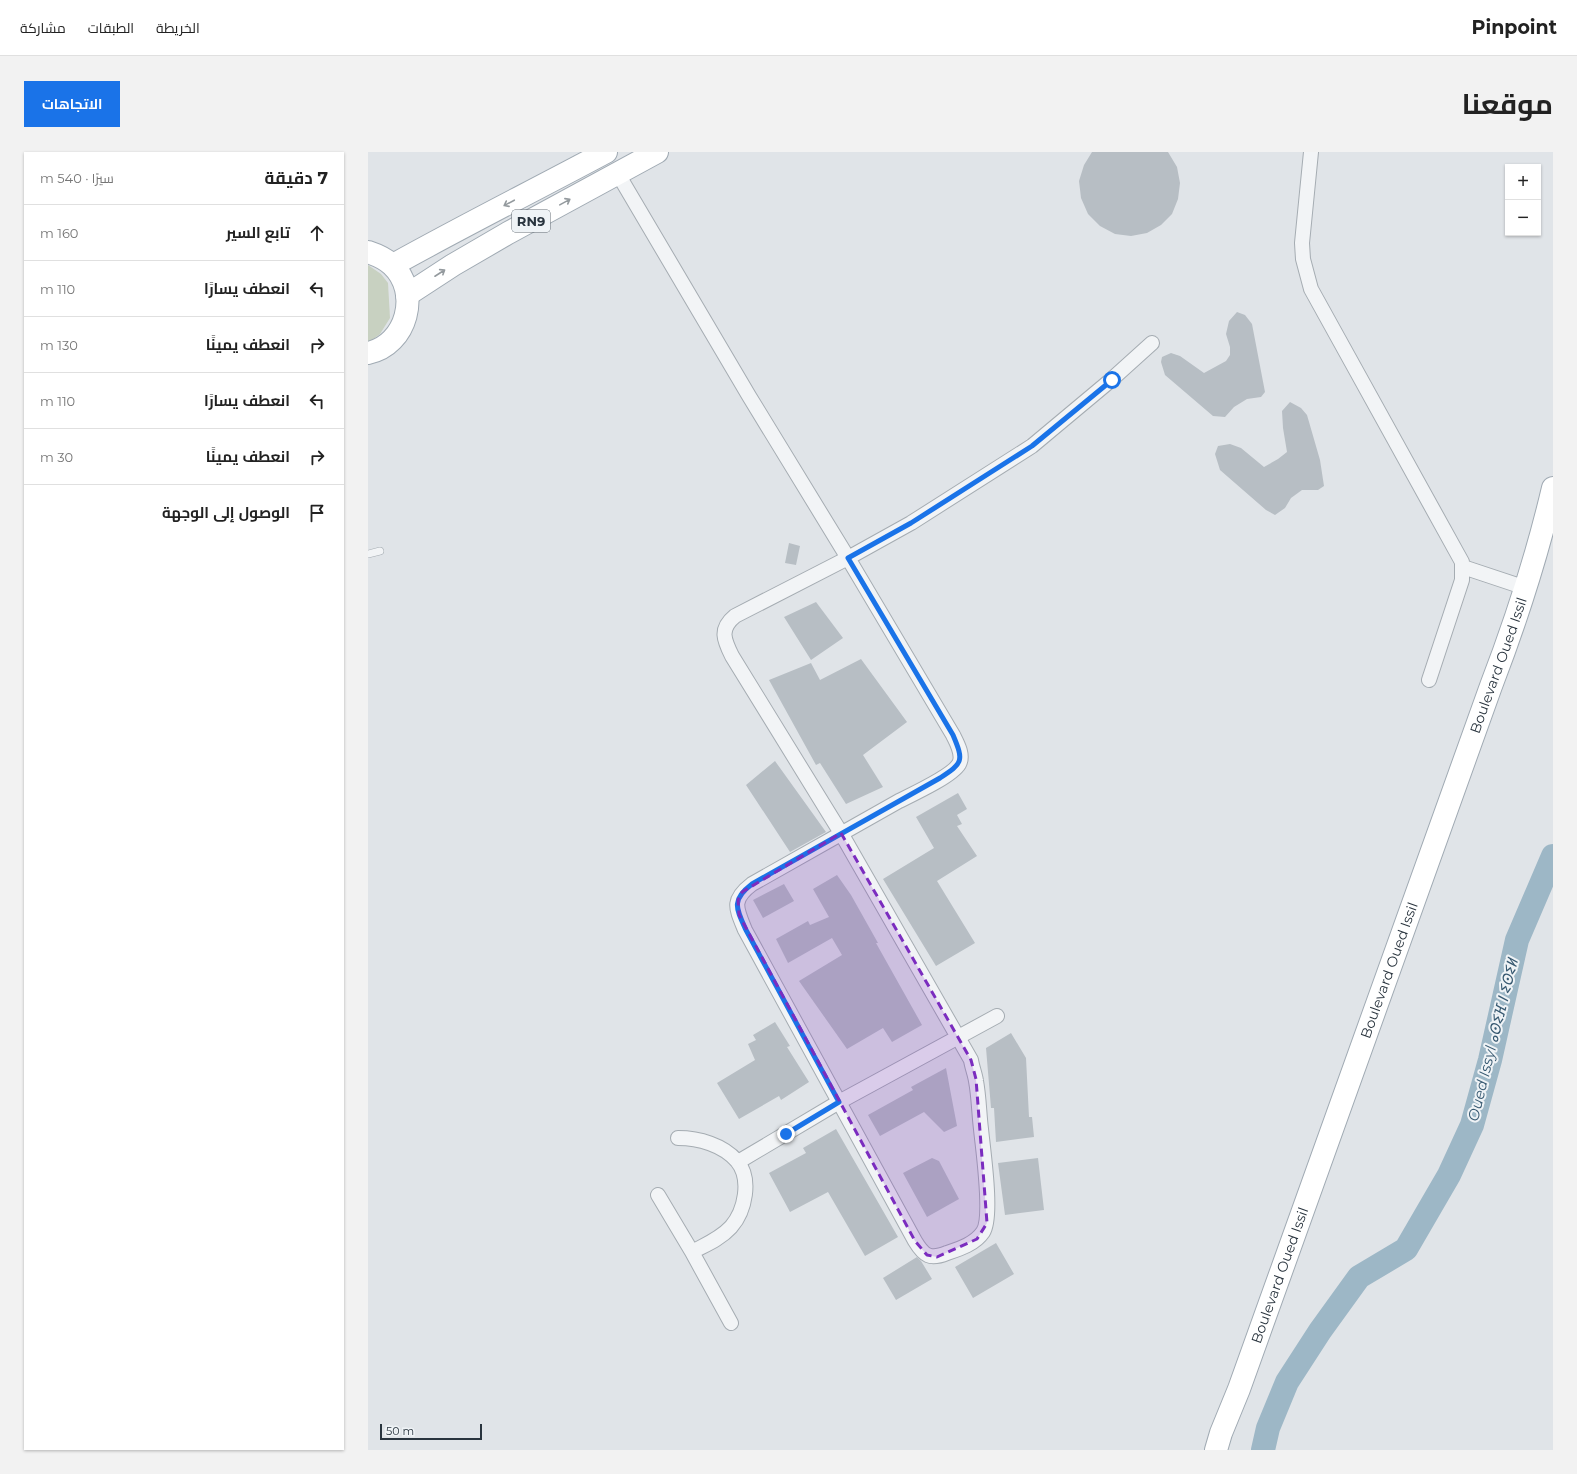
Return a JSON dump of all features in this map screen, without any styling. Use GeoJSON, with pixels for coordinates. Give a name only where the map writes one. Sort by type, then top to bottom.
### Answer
{"type":"FeatureCollection","features":[{"type":"Feature","properties":{"kind":"main road","name":"RN9"},"geometry":{"type":"LineString","coordinates":[[393,265],[440,238],[606,152]]}},
{"type":"Feature","properties":{"kind":"main road","name":"RN9"},"geometry":{"type":"LineString","coordinates":[[407,295],[484,247],[657,152]]}},
{"type":"Feature","properties":{"kind":"main road"},"geometry":{"type":"LineString","coordinates":[[368,252],[379,255],[393,265],[402,279],[407,295],[408,309],[404,323],[396,336],[386,345],[368,353]]}},
{"type":"Feature","properties":{"kind":"main road","name":"Boulevard Oued Issil"},"geometry":{"type":"LineString","coordinates":[[1216,1450],[1491,686],[1512,632],[1541,539],[1553,488]]}},
{"type":"Feature","properties":{"kind":"street"},"geometry":{"type":"LineString","coordinates":[[1311,152],[1302,243],[1303,259],[1311,289],[1462,562],[1462,580],[1429,680]]}},
{"type":"Feature","properties":{"kind":"street"},"geometry":{"type":"LineString","coordinates":[[618,174],[749,396],[848,558],[953,735],[961,756],[959,764],[940,778],[841,834],[752,884],[742,892],[738,900],[737,907],[746,930],[839,1102],[920,1250],[927,1255],[937,1257],[964,1247],[977,1239],[984,1232],[987,1223],[976,1080],[971,1060],[841,834],[732,656],[726,644],[724,634],[727,622],[735,616],[848,558],[911,523],[1032,446],[1112,380],[1152,343]]}},
{"type":"Feature","properties":{"kind":"street"},"geometry":{"type":"LineString","coordinates":[[1463,567],[1526,588]]}},
{"type":"Feature","properties":{"kind":"street"},"geometry":{"type":"LineString","coordinates":[[738,1162],[839,1102],[957,1036],[997,1016]]}},
{"type":"Feature","properties":{"kind":"street"},"geometry":{"type":"LineString","coordinates":[[678,1138],[690,1138],[707,1142],[720,1148],[738,1162],[744,1176],[746,1192],[743,1207],[738,1218],[721,1237],[692,1252]]}},
{"type":"Feature","properties":{"kind":"street"},"geometry":{"type":"LineString","coordinates":[[658,1195],[692,1252],[731,1323]]}},
{"type":"Feature","properties":{"kind":"lane"},"geometry":{"type":"LineString","coordinates":[[368,554],[380,551]]}},
{"type":"Feature","properties":{"kind":"highlighted area"},"geometry":{"type":"Polygon","coordinates":[[[841,833],[971,1060],[976,1079],[987,1223],[977,1239],[937,1257],[927,1255],[915,1241],[739,915],[738,900],[742,892],[841,833]]]}},
{"type":"Feature","properties":{"kind":"green space"},"geometry":{"type":"Polygon","coordinates":[[[368,265],[381,274],[388,283],[390,318],[380,334],[368,343],[368,265]]]}},
{"type":"Feature","properties":{"kind":"building"},"geometry":{"type":"Polygon","coordinates":[[[1092,152],[1168,152],[1177,167],[1180,183],[1178,199],[1172,214],[1161,225],[1147,233],[1131,236],[1115,234],[1100,226],[1088,214],[1081,198],[1079,181],[1084,165],[1092,152]]]}},
{"type":"Feature","properties":{"kind":"building"},"geometry":{"type":"Polygon","coordinates":[[[1237,312],[1245,315],[1252,324],[1265,392],[1261,397],[1247,399],[1234,407],[1225,417],[1213,416],[1165,375],[1161,362],[1162,357],[1171,353],[1180,356],[1204,373],[1226,361],[1230,355],[1230,347],[1226,334],[1229,321],[1237,312]]]}},
{"type":"Feature","properties":{"kind":"building"},"geometry":{"type":"Polygon","coordinates":[[[1290,402],[1301,408],[1307,415],[1320,460],[1324,486],[1318,490],[1302,490],[1291,498],[1285,508],[1275,515],[1266,510],[1220,470],[1215,454],[1218,446],[1230,444],[1241,448],[1264,467],[1278,459],[1287,452],[1282,411],[1290,402]]]}},
{"type":"Feature","properties":{"kind":"building"},"geometry":{"type":"Polygon","coordinates":[[[789,543],[800,546],[796,565],[785,563],[789,543]]]}},
{"type":"Feature","properties":{"kind":"building"},"geometry":{"type":"Polygon","coordinates":[[[816,602],[843,638],[811,660],[784,617],[816,602]]]}},
{"type":"Feature","properties":{"kind":"building"},"geometry":{"type":"Polygon","coordinates":[[[861,659],[907,722],[863,755],[883,787],[846,804],[820,763],[816,765],[769,680],[811,663],[820,680],[861,659]]]}},
{"type":"Feature","properties":{"kind":"building"},"geometry":{"type":"Polygon","coordinates":[[[775,761],[826,832],[790,852],[746,785],[775,761]]]}},
{"type":"Feature","properties":{"kind":"building"},"geometry":{"type":"Polygon","coordinates":[[[958,793],[967,809],[957,815],[962,824],[957,826],[977,856],[937,881],[975,943],[936,966],[883,879],[934,848],[916,817],[958,793]]]}},
{"type":"Feature","properties":{"kind":"building"},"geometry":{"type":"Polygon","coordinates":[[[837,875],[851,895],[922,1025],[892,1042],[883,1028],[847,1049],[799,981],[842,955],[832,938],[788,963],[776,939],[808,921],[810,925],[829,917],[813,889],[837,875]]]}},
{"type":"Feature","properties":{"kind":"building"},"geometry":{"type":"Polygon","coordinates":[[[784,884],[794,901],[763,918],[753,900],[784,884]]]}},
{"type":"Feature","properties":{"kind":"building"},"geometry":{"type":"Polygon","coordinates":[[[775,1022],[790,1046],[787,1047],[809,1082],[781,1100],[779,1096],[739,1119],[717,1083],[755,1060],[748,1044],[756,1040],[753,1035],[775,1022]]]}},
{"type":"Feature","properties":{"kind":"building"},"geometry":{"type":"Polygon","coordinates":[[[1011,1033],[1026,1058],[1029,1117],[1032,1117],[1034,1137],[996,1142],[994,1108],[991,1108],[986,1048],[1011,1033]]]}},
{"type":"Feature","properties":{"kind":"building"},"geometry":{"type":"Polygon","coordinates":[[[946,1068],[957,1126],[944,1132],[924,1112],[880,1136],[868,1115],[913,1090],[911,1087],[946,1068]]]}},
{"type":"Feature","properties":{"kind":"building"},"geometry":{"type":"Polygon","coordinates":[[[836,1129],[898,1237],[865,1256],[828,1192],[790,1212],[769,1173],[806,1153],[803,1148],[836,1129]]]}},
{"type":"Feature","properties":{"kind":"building"},"geometry":{"type":"Polygon","coordinates":[[[932,1158],[939,1161],[959,1199],[927,1217],[903,1173],[932,1158]]]}},
{"type":"Feature","properties":{"kind":"building"},"geometry":{"type":"Polygon","coordinates":[[[1038,1158],[1044,1210],[1005,1215],[998,1163],[1038,1158]]]}},
{"type":"Feature","properties":{"kind":"building"},"geometry":{"type":"Polygon","coordinates":[[[996,1243],[1014,1274],[973,1298],[955,1267],[996,1243]]]}},
{"type":"Feature","properties":{"kind":"building"},"geometry":{"type":"Polygon","coordinates":[[[917,1257],[932,1279],[896,1300],[883,1278],[917,1257]]]}},
{"type":"Feature","properties":{"kind":"waterway","name":"Oued Issyl ⴰⵙⵉⴼ ⵏ ⵉⵙⵉⵍ"},"geometry":{"type":"LineString","coordinates":[[1263,1450],[1268,1428],[1287,1382],[1320,1331],[1359,1277],[1406,1249],[1449,1175],[1472,1125],[1490,1060],[1517,940],[1553,856]]}},
{"type":"Feature","properties":{"kind":"route"},"geometry":{"type":"LineString","coordinates":[[786,1134],[839,1102],[746,930],[739,915],[737,907],[738,900],[742,892],[752,884],[940,778],[959,764],[961,756],[953,735],[848,558],[911,523],[1032,446],[1112,380]]}}]}
